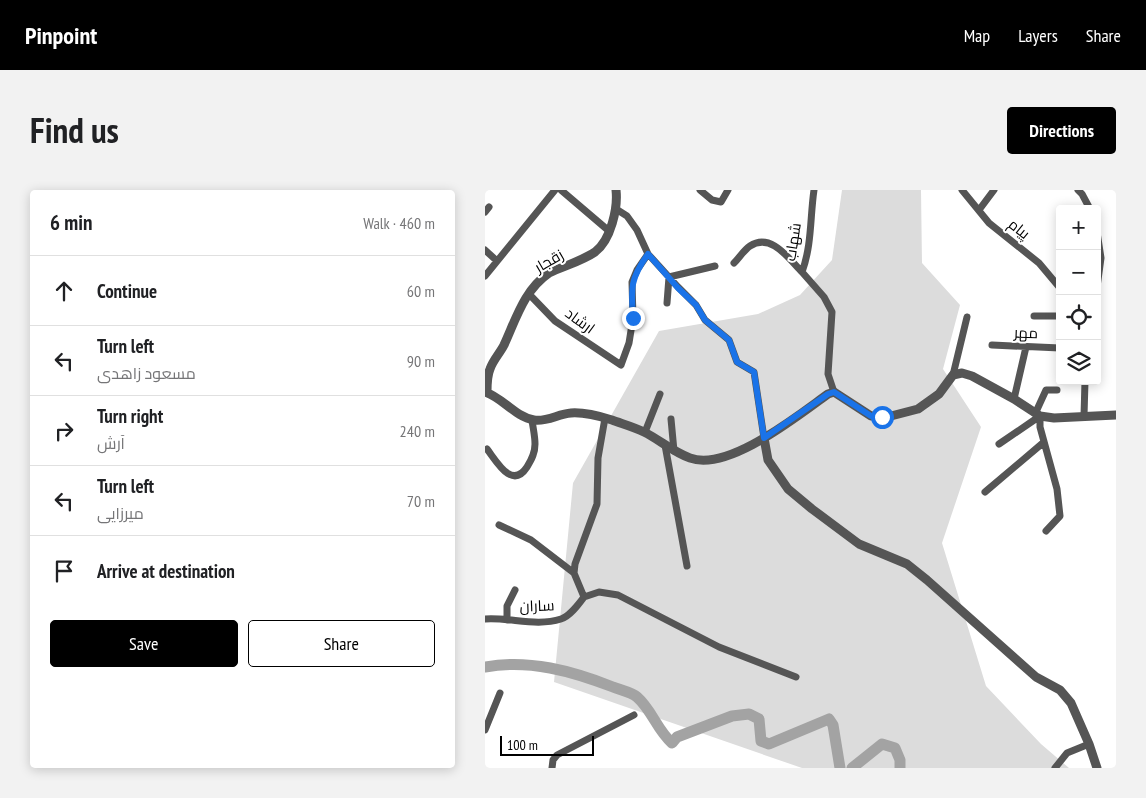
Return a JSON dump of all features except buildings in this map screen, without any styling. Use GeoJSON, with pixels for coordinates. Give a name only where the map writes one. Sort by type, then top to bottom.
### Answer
{"type":"FeatureCollection","features":[{"type":"Feature","properties":{"kind":"street"},"geometry":{"type":"LineString","coordinates":[[485,276],[555,190]]}},
{"type":"Feature","properties":{"kind":"street"},"geometry":{"type":"LineString","coordinates":[[561,190],[609,231]]}},
{"type":"Feature","properties":{"kind":"street","name":"زقجار"},"geometry":{"type":"LineString","coordinates":[[486,391],[490,368],[503,345],[521,304],[541,278],[596,251],[604,242],[616,209],[616,190]]}},
{"type":"Feature","properties":{"kind":"street"},"geometry":{"type":"LineString","coordinates":[[700,190],[712,200],[721,202],[728,190]]}},
{"type":"Feature","properties":{"kind":"street","name":"شهاب"},"geometry":{"type":"LineString","coordinates":[[734,263],[751,245],[764,242],[777,247],[802,272],[808,255],[810,212],[814,190]]}},
{"type":"Feature","properties":{"kind":"street","name":"پیام"},"geometry":{"type":"LineString","coordinates":[[962,190],[989,222],[1039,263],[1056,283]]}},
{"type":"Feature","properties":{"kind":"street"},"geometry":{"type":"LineString","coordinates":[[970,190],[973,203]]}},
{"type":"Feature","properties":{"kind":"street"},"geometry":{"type":"LineString","coordinates":[[979,210],[994,190]]}},
{"type":"Feature","properties":{"kind":"street"},"geometry":{"type":"LineString","coordinates":[[1078,190],[1088,205]]}},
{"type":"Feature","properties":{"kind":"street"},"geometry":{"type":"LineString","coordinates":[[616,209],[627,216],[637,230],[648,254],[696,305],[705,320],[729,340],[737,362],[754,372],[768,460],[788,488],[812,509],[859,544],[907,564],[1036,678],[1060,690],[1071,703],[1097,768]]}},
{"type":"Feature","properties":{"kind":"street"},"geometry":{"type":"LineString","coordinates":[[485,250],[497,261]]}},
{"type":"Feature","properties":{"kind":"street","name":"ارشاد"},"geometry":{"type":"LineString","coordinates":[[529,294],[555,321],[621,365],[629,343],[633,318],[632,282],[637,270],[648,254]]}},
{"type":"Feature","properties":{"kind":"street"},"geometry":{"type":"LineString","coordinates":[[669,277],[715,266]]}},
{"type":"Feature","properties":{"kind":"street"},"geometry":{"type":"LineString","coordinates":[[802,272],[824,296],[831,312],[829,374],[834,392],[871,416],[891,416],[918,409],[939,394],[953,375],[967,317]]}},
{"type":"Feature","properties":{"kind":"street"},"geometry":{"type":"LineString","coordinates":[[667,303],[669,277]]}},
{"type":"Feature","properties":{"kind":"street"},"geometry":{"type":"LineString","coordinates":[[1034,316],[1056,316]]}},
{"type":"Feature","properties":{"kind":"street","name":"مهر"},"geometry":{"type":"LineString","coordinates":[[992,345],[1056,348]]}},
{"type":"Feature","properties":{"kind":"street"},"geometry":{"type":"LineString","coordinates":[[1014,399],[1026,347]]}},
{"type":"Feature","properties":{"kind":"street"},"geometry":{"type":"LineString","coordinates":[[953,375],[962,373],[972,376],[1014,399],[1037,415],[1054,418],[1116,415]]}},
{"type":"Feature","properties":{"kind":"street"},"geometry":{"type":"LineString","coordinates":[[1085,385],[1085,416]]}},
{"type":"Feature","properties":{"kind":"street"},"geometry":{"type":"LineString","coordinates":[[999,444],[1037,415],[1046,390],[1057,390]]}},
{"type":"Feature","properties":{"kind":"street"},"geometry":{"type":"LineString","coordinates":[[486,391],[523,417],[541,420],[570,413],[605,418],[645,432],[674,451],[693,459],[705,461],[717,460],[744,450],[828,394],[834,392]]}},
{"type":"Feature","properties":{"kind":"street"},"geometry":{"type":"LineString","coordinates":[[645,432],[660,394]]}},
{"type":"Feature","properties":{"kind":"street"},"geometry":{"type":"LineString","coordinates":[[1037,415],[1057,489],[1060,516],[1046,531]]}},
{"type":"Feature","properties":{"kind":"street"},"geometry":{"type":"LineString","coordinates":[[574,573],[577,556],[597,504],[598,458],[605,418]]}},
{"type":"Feature","properties":{"kind":"street"},"geometry":{"type":"LineString","coordinates":[[671,419],[674,451]]}},
{"type":"Feature","properties":{"kind":"street"},"geometry":{"type":"LineString","coordinates":[[487,449],[509,475],[523,474],[533,457],[535,444],[533,420]]}},
{"type":"Feature","properties":{"kind":"street"},"geometry":{"type":"LineString","coordinates":[[985,492],[1044,442]]}},
{"type":"Feature","properties":{"kind":"street"},"geometry":{"type":"LineString","coordinates":[[665,445],[687,566]]}},
{"type":"Feature","properties":{"kind":"street"},"geometry":{"type":"LineString","coordinates":[[499,525],[531,540],[574,573],[584,597],[599,592],[618,595],[719,647],[796,677]]}},
{"type":"Feature","properties":{"kind":"street"},"geometry":{"type":"LineString","coordinates":[[507,620],[507,606],[515,590]]}},
{"type":"Feature","properties":{"kind":"street","name":"ساران"},"geometry":{"type":"LineString","coordinates":[[485,619],[534,622],[562,619],[584,597]]}},
{"type":"Feature","properties":{"kind":"street"},"geometry":{"type":"LineString","coordinates":[[485,730],[500,693]]}},
{"type":"Feature","properties":{"kind":"street"},"geometry":{"type":"LineString","coordinates":[[552,768],[553,760],[557,754],[634,715]]}},
{"type":"Feature","properties":{"kind":"street"},"geometry":{"type":"LineString","coordinates":[[1055,768],[1067,753],[1089,744]]}},
{"type":"Feature","properties":{"kind":"shaded area"},"geometry":{"type":"Polygon","coordinates":[[[842,190],[921,190],[922,263],[960,305],[943,369],[981,427],[942,543],[986,686],[1041,744],[1069,768],[802,768],[554,682],[573,483],[659,331],[758,314],[800,295],[832,260],[842,190]]]}},
{"type":"Feature","properties":{"kind":"waterway"},"geometry":{"type":"LineString","coordinates":[[485,667],[518,664],[550,668],[582,676],[629,692],[642,702],[662,732],[672,743],[677,737],[732,716],[749,714],[759,719],[761,741],[769,744],[829,719],[833,725],[840,768]]}},
{"type":"Feature","properties":{"kind":"waterway"},"geometry":{"type":"LineString","coordinates":[[852,768],[882,744],[895,748],[900,760],[900,768]]}},
{"type":"Feature","properties":{"kind":"route"},"geometry":{"type":"LineString","coordinates":[[633,318],[632,282],[637,270],[648,254],[696,305],[705,320],[729,340],[737,362],[754,372],[764,438],[828,394],[834,392],[871,416],[882,417]]}}]}
